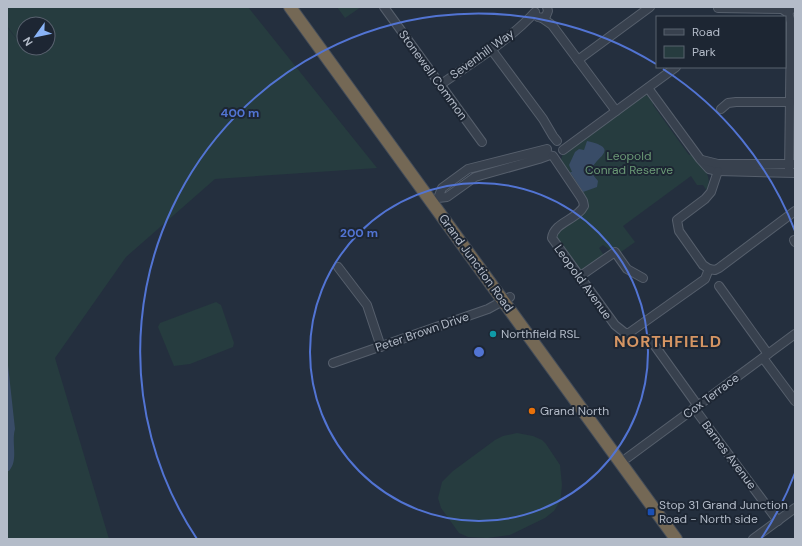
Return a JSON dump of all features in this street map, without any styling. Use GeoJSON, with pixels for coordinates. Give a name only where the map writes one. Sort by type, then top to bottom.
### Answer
{"type":"FeatureCollection","features":[{"type":"Feature","properties":{"kind":"highway","name":"Grand Junction Road"},"geometry":{"type":"LineString","coordinates":[[290,7],[435,200]]}},
{"type":"Feature","properties":{"kind":"highway","name":"Grand Junction Road"},"geometry":{"type":"LineString","coordinates":[[300,7],[506,299],[624,461],[685,539]]}},
{"type":"Feature","properties":{"kind":"highway","name":"Grand Junction Road"},"geometry":{"type":"LineString","coordinates":[[624,461],[676,539]]}},
{"type":"Feature","properties":{"kind":"street","name":"Stonewell Common"},"geometry":{"type":"LineString","coordinates":[[384,7],[482,142]]}},
{"type":"Feature","properties":{"kind":"street"},"geometry":{"type":"LineString","coordinates":[[578,60],[650,7]]}},
{"type":"Feature","properties":{"kind":"street"},"geometry":{"type":"LineString","coordinates":[[718,7],[791,10],[790,102],[792,168]]}},
{"type":"Feature","properties":{"kind":"street"},"geometry":{"type":"LineString","coordinates":[[541,11],[616,111]]}},
{"type":"Feature","properties":{"kind":"street","name":"Sevenhill Way"},"geometry":{"type":"LineString","coordinates":[[440,85],[541,11]]}},
{"type":"Feature","properties":{"kind":"street","name":"Leopold Avenue"},"geometry":{"type":"LineString","coordinates":[[491,49],[543,119],[564,175],[583,201],[584,206],[578,214],[555,229],[552,233],[552,238],[615,325],[625,334],[630,333],[705,279],[709,269]]}},
{"type":"Feature","properties":{"kind":"street"},"geometry":{"type":"LineString","coordinates":[[435,200],[442,188],[468,169],[555,149],[573,141],[675,68]]}},
{"type":"Feature","properties":{"kind":"street"},"geometry":{"type":"LineString","coordinates":[[648,88],[709,169],[718,171],[792,168]]}},
{"type":"Feature","properties":{"kind":"street"},"geometry":{"type":"LineString","coordinates":[[721,109],[728,103],[736,102],[790,102]]}},
{"type":"Feature","properties":{"kind":"street"},"geometry":{"type":"LineString","coordinates":[[700,159],[718,164],[792,168]]}},
{"type":"Feature","properties":{"kind":"street"},"geometry":{"type":"LineString","coordinates":[[718,171],[711,192],[705,199],[677,220],[679,231],[703,265],[709,269],[715,270],[719,268],[795,211]]}},
{"type":"Feature","properties":{"kind":"street"},"geometry":{"type":"LineString","coordinates":[[579,277],[616,252],[627,269],[642,278]]}},
{"type":"Feature","properties":{"kind":"street"},"geometry":{"type":"LineString","coordinates":[[338,267],[368,305],[381,347]]}},
{"type":"Feature","properties":{"kind":"street"},"geometry":{"type":"LineString","coordinates":[[718,286],[795,401]]}},
{"type":"Feature","properties":{"kind":"street","name":"Peter Brown Drive"},"geometry":{"type":"LineString","coordinates":[[333,363],[488,309],[506,299]]}},
{"type":"Feature","properties":{"kind":"street","name":"Cox Terrace"},"geometry":{"type":"LineString","coordinates":[[624,461],[795,334]]}},
{"type":"Feature","properties":{"kind":"street","name":"Barnes Avenue"},"geometry":{"type":"LineString","coordinates":[[650,339],[696,407],[778,521]]}},
{"type":"Feature","properties":{"kind":"street"},"geometry":{"type":"LineString","coordinates":[[753,539],[795,508]]}},
{"type":"Feature","properties":{"kind":"green space"},"geometry":{"type":"Polygon","coordinates":[[[7,7],[248,7],[377,168],[215,179],[126,257],[55,358],[109,539],[7,539],[7,27],[16,38],[16,56],[56,56],[56,16],[16,16],[16,38],[7,26],[7,7]]]}},
{"type":"Feature","properties":{"kind":"green space"},"geometry":{"type":"Polygon","coordinates":[[[337,7],[361,7],[345,18],[337,7]]]}},
{"type":"Feature","properties":{"kind":"green space","name":"Leopold Conrad Reserve"},"geometry":{"type":"Polygon","coordinates":[[[644,94],[648,96],[689,155],[692,155],[706,171],[709,179],[707,191],[703,185],[697,185],[691,176],[623,226],[635,242],[621,252],[617,247],[610,250],[603,245],[599,248],[603,256],[584,271],[580,272],[555,236],[556,233],[585,208],[561,160],[563,153],[644,94]]]}},
{"type":"Feature","properties":{"kind":"green space"},"geometry":{"type":"Polygon","coordinates":[[[216,302],[221,305],[234,343],[233,347],[190,364],[174,366],[158,327],[160,323],[216,302]]]}},
{"type":"Feature","properties":{"kind":"green space"},"geometry":{"type":"Polygon","coordinates":[[[517,433],[533,436],[542,440],[560,465],[562,485],[560,501],[554,511],[545,518],[510,535],[487,538],[468,537],[459,533],[441,508],[438,498],[442,482],[453,471],[495,440],[503,436],[517,433]]]}},
{"type":"Feature","properties":{"kind":"water"},"geometry":{"type":"Polygon","coordinates":[[[587,141],[598,144],[603,147],[605,151],[596,162],[592,171],[593,175],[598,181],[597,187],[583,192],[570,172],[572,172],[569,165],[575,152],[579,149],[584,150],[587,141]]]}},
{"type":"Feature","properties":{"kind":"water"},"geometry":{"type":"Polygon","coordinates":[[[7,356],[15,429],[14,462],[9,471],[7,471],[7,356]]]}},
{"type":"Feature","properties":{"kind":"place","name":"Northfield RSL"},"geometry":{"type":"Point","coordinates":[493,334]}},
{"type":"Feature","properties":{"kind":"place","name":"Grand North"},"geometry":{"type":"Point","coordinates":[532,411]}},
{"type":"Feature","properties":{"kind":"place","name":"Stop 31 Grand Junction Road - North side"},"geometry":{"type":"Point","coordinates":[651,512]}},
{"type":"Feature","properties":{"kind":"district","name":"NORTHFIELD"},"geometry":{"type":"Point","coordinates":[668,341]}}]}
